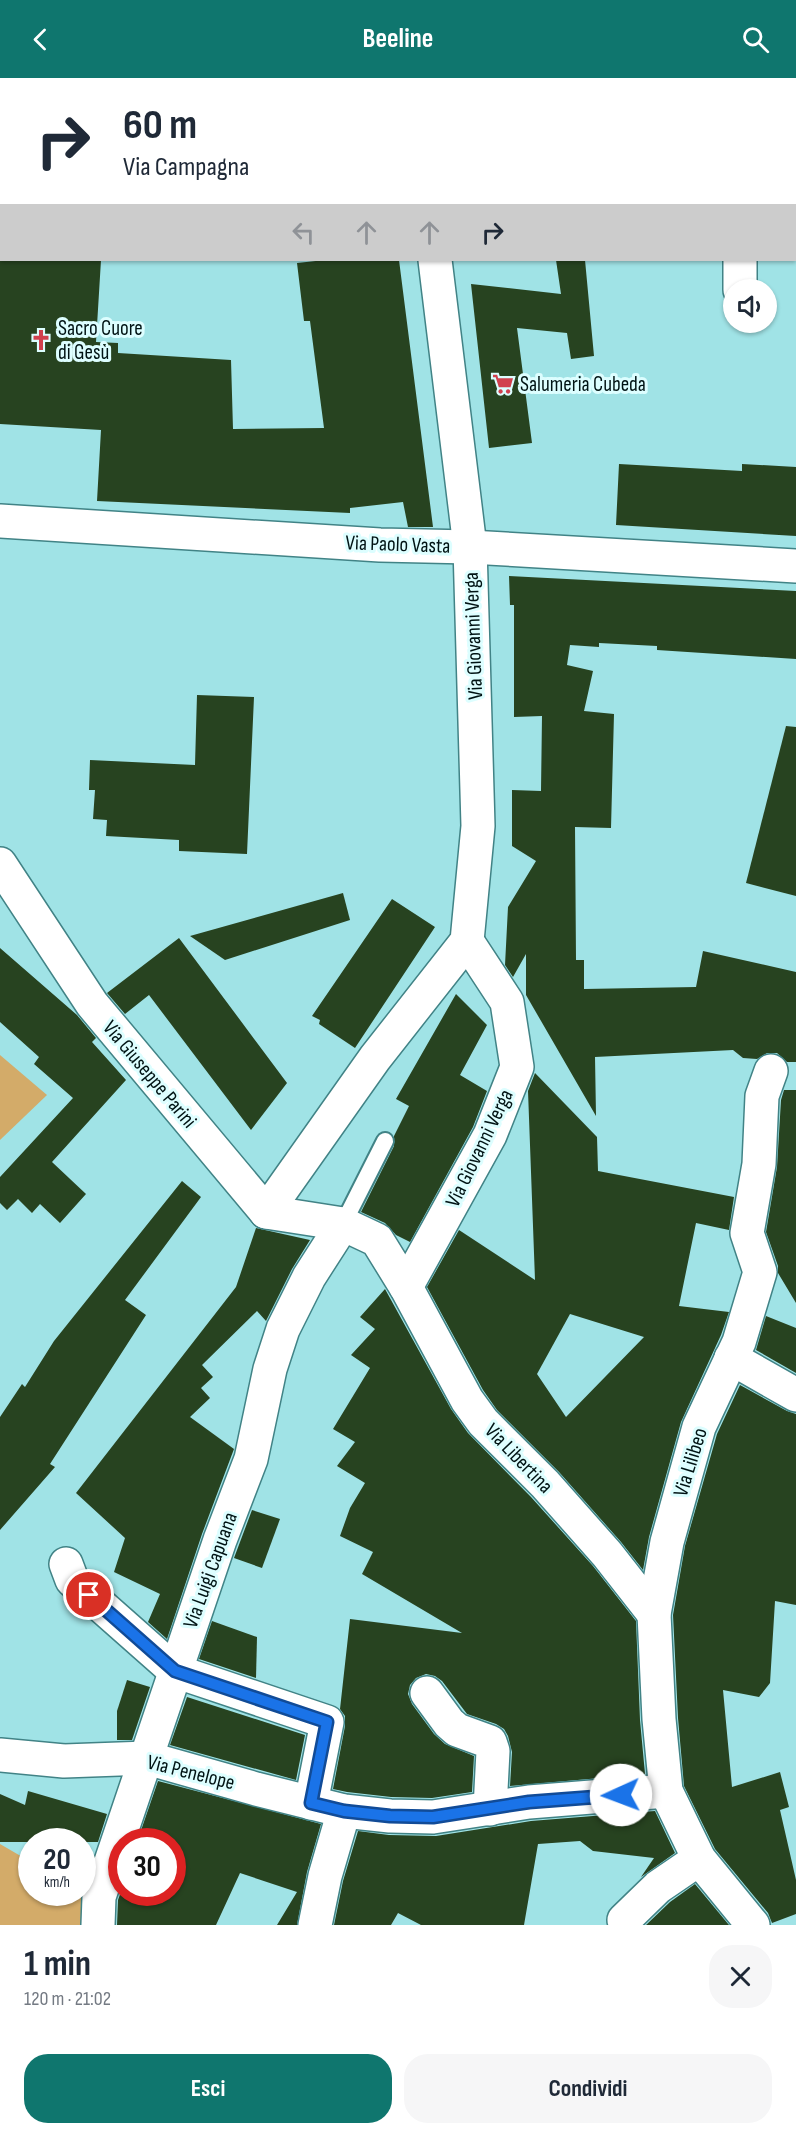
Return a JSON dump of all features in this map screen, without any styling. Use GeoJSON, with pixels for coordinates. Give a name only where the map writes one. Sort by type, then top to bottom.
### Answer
{"type":"FeatureCollection","features":[{"type":"Feature","properties":{"kind":"street","name":"Via Giovanni Verga"},"geometry":{"type":"LineString","coordinates":[[406,1287],[490,1135],[517,1067],[507,1002],[467,941],[478,826],[471,546],[435,261]]}},
{"type":"Feature","properties":{"kind":"street"},"geometry":{"type":"LineString","coordinates":[[740,261],[740,279]]}},
{"type":"Feature","properties":{"kind":"street","name":"Via Paolo Vasta"},"geometry":{"type":"LineString","coordinates":[[0,521],[380,545],[471,546],[796,566]]}},
{"type":"Feature","properties":{"kind":"street","name":"Via Giuseppe Parini"},"geometry":{"type":"LineString","coordinates":[[0,864],[92,1004],[266,1212]]}},
{"type":"Feature","properties":{"kind":"street"},"geometry":{"type":"LineString","coordinates":[[406,1287],[377,1240],[343,1224],[266,1212],[375,1058],[467,941]]}},
{"type":"Feature","properties":{"kind":"street","name":"Via Lilibeo"},"geometry":{"type":"LineString","coordinates":[[753,1925],[699,1859],[666,1791],[659,1719],[654,1614],[667,1542],[699,1427],[739,1342],[760,1272],[747,1233],[759,1164],[762,1096],[771,1071]]}},
{"type":"Feature","properties":{"kind":"street","name":"Via Luigi Capuana"},"geometry":{"type":"LineString","coordinates":[[98,1925],[99,1897],[220,1540],[251,1459],[270,1369],[283,1329],[309,1277],[343,1224]]}},
{"type":"Feature","properties":{"kind":"street","name":"Via Libertina"},"geometry":{"type":"LineString","coordinates":[[406,1287],[467,1400],[483,1422],[545,1484],[599,1545],[654,1614]]}},
{"type":"Feature","properties":{"kind":"street"},"geometry":{"type":"LineString","coordinates":[[731,1358],[796,1395]]}},
{"type":"Feature","properties":{"kind":"street"},"geometry":{"type":"LineString","coordinates":[[66,1564],[72,1580],[175,1671],[327,1722],[311,1803]]}},
{"type":"Feature","properties":{"kind":"street"},"geometry":{"type":"LineString","coordinates":[[427,1693],[456,1730],[490,1742],[493,1751],[490,1809]]}},
{"type":"Feature","properties":{"kind":"street","name":"Via Penelope"},"geometry":{"type":"LineString","coordinates":[[0,1755],[64,1761],[147,1758],[344,1811],[390,1816],[433,1817],[551,1800],[666,1791]]}},
{"type":"Feature","properties":{"kind":"street"},"geometry":{"type":"LineString","coordinates":[[315,1925],[344,1811]]}},
{"type":"Feature","properties":{"kind":"street"},"geometry":{"type":"LineString","coordinates":[[624,1920],[658,1887],[699,1859]]}},
{"type":"Feature","properties":{"kind":"lane"},"geometry":{"type":"LineString","coordinates":[[343,1224],[385,1141]]}},
{"type":"Feature","properties":{"kind":"shaded area"},"geometry":{"type":"Polygon","coordinates":[[[0,1055],[47,1095],[0,1140],[0,1055]]]}},
{"type":"Feature","properties":{"kind":"shaded area"},"geometry":{"type":"Polygon","coordinates":[[[0,1844],[18,1854],[18,1906],[90,1906],[89,1925],[0,1925],[0,1844]]]}},
{"type":"Feature","properties":{"kind":"building"},"geometry":{"type":"Polygon","coordinates":[[[0,261],[101,261],[96,342],[118,343],[118,353],[231,360],[233,429],[324,428],[310,321],[304,321],[297,263],[399,261],[433,527],[408,527],[403,502],[350,508],[350,513],[97,501],[101,430],[0,424],[0,261]]]}},
{"type":"Feature","properties":{"kind":"building"},"geometry":{"type":"Polygon","coordinates":[[[556,261],[585,261],[594,356],[571,359],[567,333],[517,328],[532,443],[489,448],[471,284],[561,294],[556,261]]]}},
{"type":"Feature","properties":{"kind":"building"},"geometry":{"type":"Polygon","coordinates":[[[619,464],[742,471],[742,464],[796,467],[796,536],[616,525],[619,464]]]}},
{"type":"Feature","properties":{"kind":"building"},"geometry":{"type":"Polygon","coordinates":[[[509,576],[796,591],[796,659],[657,650],[657,646],[599,643],[599,647],[570,645],[567,665],[593,671],[584,711],[614,714],[611,828],[575,827],[576,960],[584,960],[584,989],[696,987],[703,951],[796,972],[796,1062],[787,1062],[777,1053],[767,1053],[757,1059],[743,1058],[733,1050],[595,1057],[596,1116],[526,995],[526,954],[513,977],[505,965],[508,907],[536,861],[512,846],[512,790],[541,791],[542,716],[514,717],[514,605],[510,605],[509,576]]]}},
{"type":"Feature","properties":{"kind":"building"},"geometry":{"type":"Polygon","coordinates":[[[197,695],[254,697],[247,854],[179,851],[179,840],[106,836],[107,820],[93,819],[95,790],[89,790],[90,760],[195,765],[197,695]]]}},
{"type":"Feature","properties":{"kind":"building"},"geometry":{"type":"Polygon","coordinates":[[[786,726],[796,727],[796,896],[746,883],[786,726]]]}},
{"type":"Feature","properties":{"kind":"building"},"geometry":{"type":"Polygon","coordinates":[[[343,893],[350,920],[225,960],[190,936],[343,893]]]}},
{"type":"Feature","properties":{"kind":"building"},"geometry":{"type":"Polygon","coordinates":[[[392,899],[435,927],[355,1048],[319,1024],[320,1020],[312,1016],[392,899]]]}},
{"type":"Feature","properties":{"kind":"building"},"geometry":{"type":"Polygon","coordinates":[[[179,938],[287,1083],[251,1130],[149,995],[125,1014],[107,993],[179,938]]]}},
{"type":"Feature","properties":{"kind":"building"},"geometry":{"type":"Polygon","coordinates":[[[0,948],[77,1015],[96,1038],[92,1042],[126,1080],[52,1162],[86,1194],[60,1223],[40,1204],[32,1213],[18,1199],[7,1210],[0,1203],[0,1177],[73,1098],[34,1064],[39,1057],[0,1022],[0,948]]]}},
{"type":"Feature","properties":{"kind":"building"},"geometry":{"type":"Polygon","coordinates":[[[456,994],[487,1025],[460,1075],[487,1091],[473,1127],[410,1242],[396,1235],[385,1223],[361,1212],[394,1146],[394,1136],[409,1106],[396,1099],[456,994]]]}},
{"type":"Feature","properties":{"kind":"building"},"geometry":{"type":"Polygon","coordinates":[[[535,1073],[597,1137],[598,1171],[734,1197],[729,1230],[696,1223],[679,1306],[729,1312],[721,1335],[681,1422],[649,1537],[643,1570],[559,1472],[497,1410],[483,1390],[427,1287],[459,1230],[535,1280],[528,1091],[535,1073]],[[570,1314],[537,1374],[566,1417],[644,1337],[570,1314]]]}},
{"type":"Feature","properties":{"kind":"building"},"geometry":{"type":"Polygon","coordinates":[[[784,1090],[796,1090],[796,1303],[778,1273],[778,1266],[766,1232],[777,1167],[781,1100],[784,1090]]]}},
{"type":"Feature","properties":{"kind":"building"},"geometry":{"type":"Polygon","coordinates":[[[182,1181],[201,1197],[125,1300],[146,1315],[50,1464],[55,1467],[0,1530],[0,1417],[22,1384],[25,1387],[54,1341],[182,1181]]]}},
{"type":"Feature","properties":{"kind":"building"},"geometry":{"type":"Polygon","coordinates":[[[256,1228],[310,1240],[292,1269],[266,1321],[257,1311],[202,1365],[213,1377],[201,1388],[210,1398],[190,1417],[234,1449],[202,1534],[167,1639],[148,1622],[160,1594],[114,1572],[125,1538],[76,1493],[236,1287],[256,1228]]]}},
{"type":"Feature","properties":{"kind":"building"},"geometry":{"type":"Polygon","coordinates":[[[385,1289],[451,1409],[468,1433],[531,1497],[593,1566],[636,1621],[640,1720],[645,1774],[510,1786],[512,1752],[504,1729],[467,1714],[442,1681],[426,1674],[416,1678],[410,1685],[408,1694],[412,1704],[434,1734],[445,1744],[474,1756],[472,1792],[432,1798],[391,1797],[333,1789],[345,1726],[345,1716],[340,1709],[350,1619],[462,1633],[362,1574],[373,1552],[340,1536],[350,1508],[365,1483],[337,1466],[355,1442],[333,1429],[370,1368],[351,1355],[375,1329],[360,1317],[385,1289]]]}},
{"type":"Feature","properties":{"kind":"building"},"geometry":{"type":"Polygon","coordinates":[[[766,1316],[796,1328],[796,1373],[756,1350],[766,1316]]]}},
{"type":"Feature","properties":{"kind":"building"},"geometry":{"type":"Polygon","coordinates":[[[740,1385],[796,1414],[796,1605],[775,1601],[770,1683],[759,1697],[723,1690],[732,1787],[780,1772],[789,1807],[780,1810],[796,1880],[796,1914],[772,1923],[768,1913],[715,1849],[684,1786],[678,1718],[673,1615],[685,1546],[717,1434],[740,1385]]]}},
{"type":"Feature","properties":{"kind":"building"},"geometry":{"type":"Polygon","coordinates":[[[252,1510],[280,1519],[262,1568],[234,1558],[252,1510]]]}},
{"type":"Feature","properties":{"kind":"building"},"geometry":{"type":"Polygon","coordinates":[[[212,1621],[257,1637],[256,1678],[199,1659],[212,1621]]]}},
{"type":"Feature","properties":{"kind":"building"},"geometry":{"type":"Polygon","coordinates":[[[127,1680],[150,1687],[132,1740],[117,1740],[117,1711],[127,1680]]]}},
{"type":"Feature","properties":{"kind":"building"},"geometry":{"type":"Polygon","coordinates":[[[187,1697],[305,1735],[296,1780],[170,1745],[187,1697]]]}},
{"type":"Feature","properties":{"kind":"building"},"geometry":{"type":"Polygon","coordinates":[[[158,1781],[321,1824],[307,1872],[297,1925],[277,1925],[297,1892],[240,1873],[216,1925],[117,1925],[118,1906],[186,1906],[186,1828],[142,1828],[158,1781]]]}},
{"type":"Feature","properties":{"kind":"building"},"geometry":{"type":"Polygon","coordinates":[[[28,1791],[107,1814],[98,1842],[96,1842],[96,1828],[18,1828],[18,1842],[0,1842],[0,1794],[25,1805],[28,1791]]]}},
{"type":"Feature","properties":{"kind":"building"},"geometry":{"type":"Polygon","coordinates":[[[655,1811],[675,1853],[641,1877],[654,1858],[593,1851],[580,1841],[538,1844],[524,1925],[421,1925],[398,1913],[391,1925],[334,1925],[343,1881],[358,1831],[389,1835],[436,1836],[531,1821],[655,1811]]]}},
{"type":"Feature","properties":{"kind":"building"},"geometry":{"type":"Polygon","coordinates":[[[695,1884],[729,1925],[646,1925],[670,1902],[695,1884]]]}},
{"type":"Feature","properties":{"kind":"place","name":"Sacro Cuore di Gesù"},"geometry":{"type":"Point","coordinates":[41,340]}},
{"type":"Feature","properties":{"kind":"place","name":"Salumeria Cubeda"},"geometry":{"type":"Point","coordinates":[503,384]}},
{"type":"Feature","properties":{"kind":"route"},"geometry":{"type":"LineString","coordinates":[[89,1595],[175,1671],[327,1722],[311,1803],[344,1811],[390,1816],[433,1817],[529,1802],[584,1796],[621,1795]]}}]}
